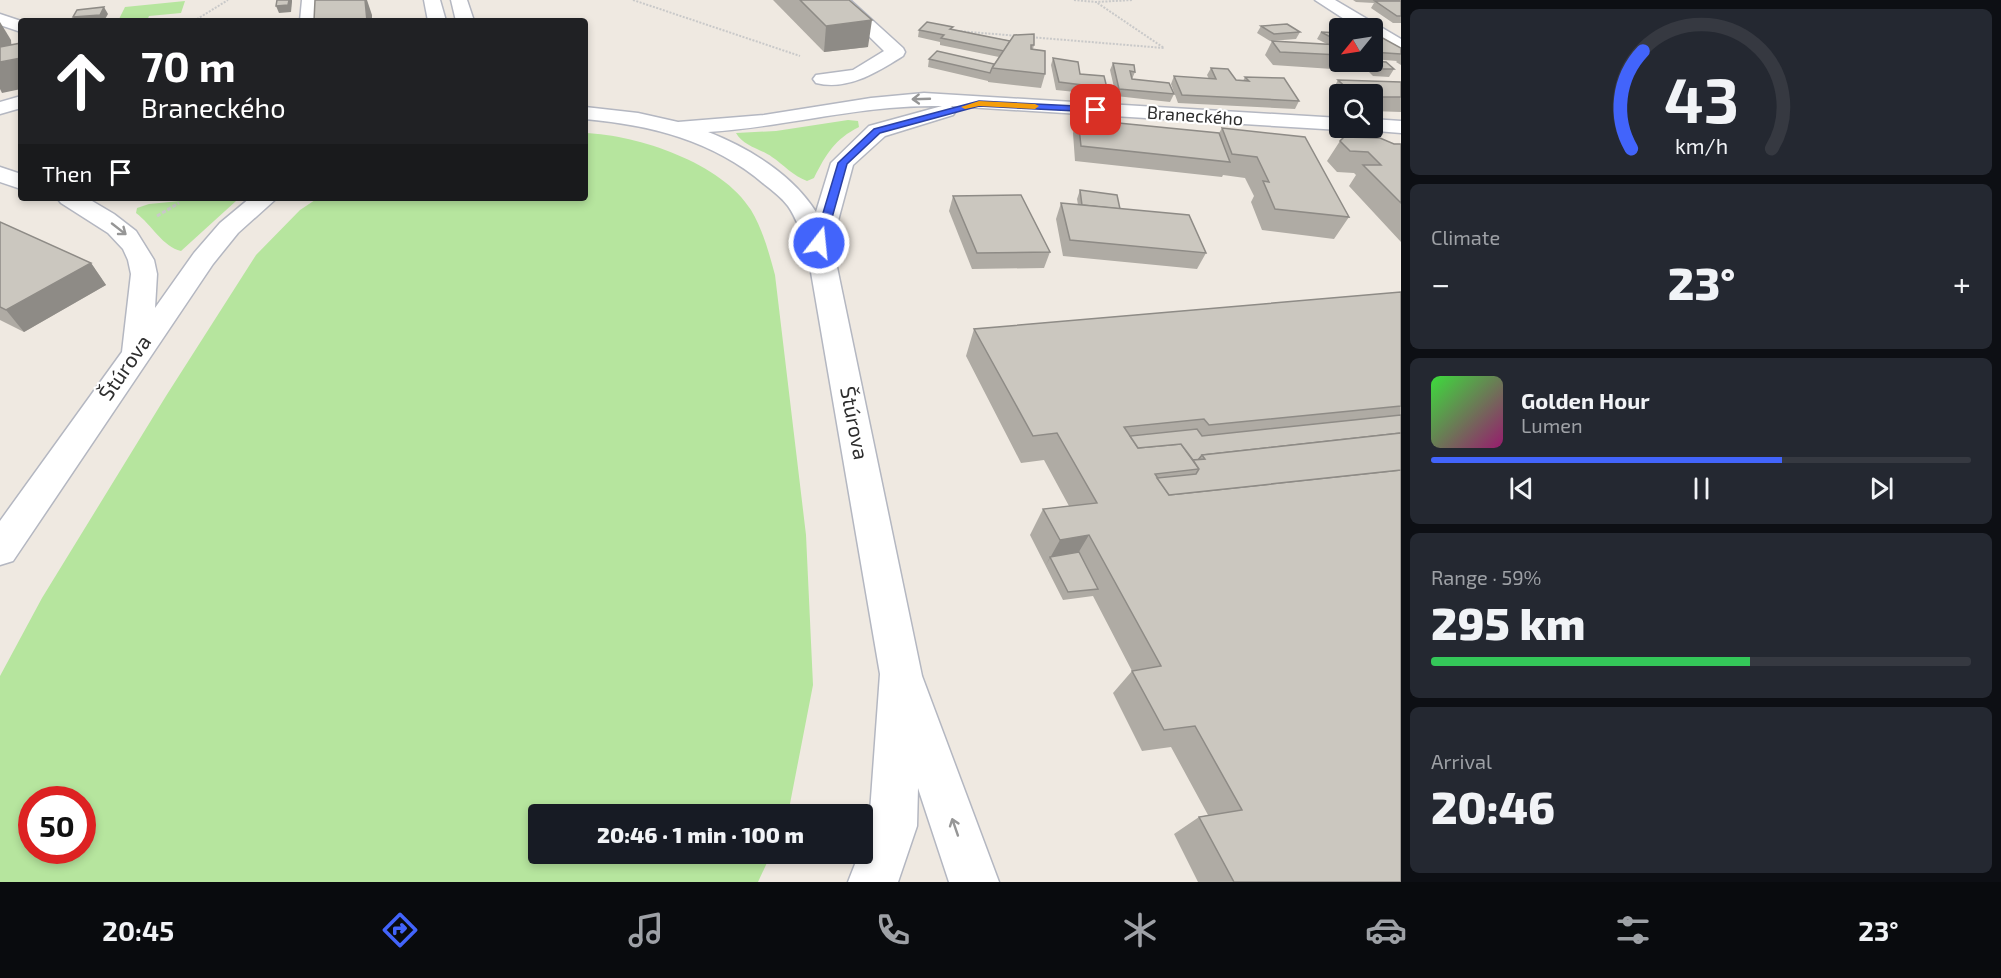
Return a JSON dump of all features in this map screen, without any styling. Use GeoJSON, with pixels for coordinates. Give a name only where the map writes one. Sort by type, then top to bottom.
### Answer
{"type":"FeatureCollection","features":[{"type":"Feature","properties":{"kind":"main road"},"geometry":{"type":"LineString","coordinates":[[309,18],[310,0]]}},
{"type":"Feature","properties":{"kind":"main road"},"geometry":{"type":"LineString","coordinates":[[432,0],[436,18]]}},
{"type":"Feature","properties":{"kind":"main road"},"geometry":{"type":"LineString","coordinates":[[459,0],[464,18]]}},
{"type":"Feature","properties":{"kind":"main road"},"geometry":{"type":"LineString","coordinates":[[823,79],[858,75],[897,52],[840,0]]}},
{"type":"Feature","properties":{"kind":"main road"},"geometry":{"type":"LineString","coordinates":[[1323,0],[1353,18]]}},
{"type":"Feature","properties":{"kind":"main road"},"geometry":{"type":"LineString","coordinates":[[0,19],[18,26]]}},
{"type":"Feature","properties":{"kind":"main road"},"geometry":{"type":"LineString","coordinates":[[1383,36],[1401,47]]}},
{"type":"Feature","properties":{"kind":"main road"},"geometry":{"type":"LineString","coordinates":[[588,97],[656,108],[725,114],[762,121]]}},
{"type":"Feature","properties":{"kind":"main road"},"geometry":{"type":"LineString","coordinates":[[677,128],[762,121],[896,100],[947,98],[979,103]]}},
{"type":"Feature","properties":{"kind":"main road"},"geometry":{"type":"LineString","coordinates":[[0,108],[18,103]]}},
{"type":"Feature","properties":{"kind":"main road"},"geometry":{"type":"LineString","coordinates":[[819,243],[842,163],[877,131],[979,103]]}},
{"type":"Feature","properties":{"kind":"main road","name":"Braneckého"},"geometry":{"type":"LineString","coordinates":[[979,103],[1329,123]]}},
{"type":"Feature","properties":{"kind":"main road","name":"Štúrova"},"geometry":{"type":"LineString","coordinates":[[588,113],[648,121],[677,128],[728,148],[767,172],[797,201],[819,243],[901,674],[893,826],[873,882]]}},
{"type":"Feature","properties":{"kind":"main road"},"geometry":{"type":"LineString","coordinates":[[1383,126],[1401,127]]}},
{"type":"Feature","properties":{"kind":"main road"},"geometry":{"type":"LineString","coordinates":[[0,174],[18,181]]}},
{"type":"Feature","properties":{"kind":"main road"},"geometry":{"type":"LineString","coordinates":[[0,190],[18,183]]}},
{"type":"Feature","properties":{"kind":"main road"},"geometry":{"type":"LineString","coordinates":[[74,201],[111,222],[127,235],[143,261],[144,274],[136,352]]}},
{"type":"Feature","properties":{"kind":"main road","name":"Štúrova"},"geometry":{"type":"LineString","coordinates":[[0,550],[203,259],[229,228],[261,201]]}},
{"type":"Feature","properties":{"kind":"main road"},"geometry":{"type":"LineString","coordinates":[[901,674],[974,882]]}},
{"type":"Feature","properties":{"kind":"path"},"geometry":{"type":"LineString","coordinates":[[199,18],[228,0]]}},
{"type":"Feature","properties":{"kind":"path"},"geometry":{"type":"LineString","coordinates":[[633,0],[858,75]]}},
{"type":"Feature","properties":{"kind":"path"},"geometry":{"type":"LineString","coordinates":[[1074,0],[1096,2],[1133,0]]}},
{"type":"Feature","properties":{"kind":"path"},"geometry":{"type":"LineString","coordinates":[[950,30],[1164,48],[1096,2]]}},
{"type":"Feature","properties":{"kind":"path"},"geometry":{"type":"LineString","coordinates":[[156,217],[179,202]]}},
{"type":"Feature","properties":{"kind":"green space"},"geometry":{"type":"Polygon","coordinates":[[[185,1],[181,13],[149,16],[148,18],[120,18],[125,7],[185,1]]]}},
{"type":"Feature","properties":{"kind":"green space"},"geometry":{"type":"Polygon","coordinates":[[[848,120],[858,121],[859,127],[837,142],[827,154],[814,178],[807,181],[768,154],[748,144],[736,133],[776,131],[848,120]]]}},
{"type":"Feature","properties":{"kind":"green space"},"geometry":{"type":"Polygon","coordinates":[[[588,133],[629,139],[677,155],[720,178],[738,193],[751,210],[759,226],[775,275],[806,535],[813,685],[790,804],[528,804],[528,864],[766,864],[758,882],[0,882],[0,676],[42,598],[256,255],[300,210],[314,201],[588,201],[588,133]]]}},
{"type":"Feature","properties":{"kind":"green space"},"geometry":{"type":"Polygon","coordinates":[[[180,201],[236,201],[181,251],[163,240],[136,213],[137,208],[149,204],[180,201]]]}},
{"type":"Feature","properties":{"kind":"building"},"geometry":{"type":"Polygon","coordinates":[[[277,0],[289,0],[288,5],[276,6],[277,0]]]}},
{"type":"Feature","properties":{"kind":"building"},"geometry":{"type":"Polygon","coordinates":[[[315,0],[365,0],[367,18],[314,18],[315,0]]]}},
{"type":"Feature","properties":{"kind":"building"},"geometry":{"type":"Polygon","coordinates":[[[800,0],[849,0],[872,20],[826,26],[800,0]]]}},
{"type":"Feature","properties":{"kind":"building"},"geometry":{"type":"Polygon","coordinates":[[[1375,1],[1401,1],[1401,16],[1397,16],[1375,1]]]}},
{"type":"Feature","properties":{"kind":"building"},"geometry":{"type":"Polygon","coordinates":[[[104,7],[100,15],[73,17],[77,10],[104,7]]]}},
{"type":"Feature","properties":{"kind":"building"},"geometry":{"type":"Polygon","coordinates":[[[927,22],[1010,41],[1004,51],[941,38],[944,35],[919,30],[927,22]]]}},
{"type":"Feature","properties":{"kind":"building"},"geometry":{"type":"Polygon","coordinates":[[[1287,24],[1300,32],[1274,34],[1261,26],[1287,24]]]}},
{"type":"Feature","properties":{"kind":"building"},"geometry":{"type":"Polygon","coordinates":[[[1034,34],[1034,45],[1031,45],[1031,49],[1045,51],[1045,74],[992,68],[1014,35],[1034,34]]]}},
{"type":"Feature","properties":{"kind":"building"},"geometry":{"type":"Polygon","coordinates":[[[1383,38],[1401,48],[1401,54],[1383,53],[1383,38]]]}},
{"type":"Feature","properties":{"kind":"building"},"geometry":{"type":"Polygon","coordinates":[[[1272,41],[1329,44],[1329,54],[1280,52],[1272,41]]]}},
{"type":"Feature","properties":{"kind":"building"},"geometry":{"type":"Polygon","coordinates":[[[18,44],[18,59],[0,62],[0,47],[18,44]]]}},
{"type":"Feature","properties":{"kind":"building"},"geometry":{"type":"Polygon","coordinates":[[[937,51],[994,64],[990,73],[929,59],[937,51]]]}},
{"type":"Feature","properties":{"kind":"building"},"geometry":{"type":"Polygon","coordinates":[[[1053,58],[1078,62],[1080,74],[1104,76],[1107,88],[1059,82],[1053,58]]]}},
{"type":"Feature","properties":{"kind":"building"},"geometry":{"type":"Polygon","coordinates":[[[1383,62],[1386,62],[1394,69],[1383,69],[1383,62]]]}},
{"type":"Feature","properties":{"kind":"building"},"geometry":{"type":"Polygon","coordinates":[[[1113,63],[1134,65],[1135,72],[1130,71],[1132,79],[1169,83],[1174,94],[1119,89],[1113,63]]]}},
{"type":"Feature","properties":{"kind":"building"},"geometry":{"type":"Polygon","coordinates":[[[1211,68],[1228,69],[1236,80],[1249,81],[1245,77],[1284,78],[1299,101],[1182,95],[1174,76],[1216,79],[1211,68]]]}},
{"type":"Feature","properties":{"kind":"building"},"geometry":{"type":"Polygon","coordinates":[[[1338,80],[1401,82],[1401,97],[1383,97],[1383,84],[1342,84],[1338,80]]]}},
{"type":"Feature","properties":{"kind":"building"},"geometry":{"type":"Polygon","coordinates":[[[1078,119],[1219,133],[1230,162],[1081,146],[1078,119]]]}},
{"type":"Feature","properties":{"kind":"building"},"geometry":{"type":"Polygon","coordinates":[[[1222,128],[1305,137],[1349,217],[1275,209],[1263,181],[1269,182],[1257,157],[1232,154],[1222,128]]]}},
{"type":"Feature","properties":{"kind":"building"},"geometry":{"type":"Polygon","coordinates":[[[1343,138],[1380,138],[1394,144],[1401,144],[1401,203],[1363,165],[1381,165],[1368,152],[1350,151],[1340,141],[1343,138]]]}},
{"type":"Feature","properties":{"kind":"building"},"geometry":{"type":"Polygon","coordinates":[[[1080,190],[1117,195],[1120,209],[1082,205],[1080,190]]]}},
{"type":"Feature","properties":{"kind":"building"},"geometry":{"type":"Polygon","coordinates":[[[1021,195],[1050,252],[977,253],[953,196],[1021,195]]]}},
{"type":"Feature","properties":{"kind":"building"},"geometry":{"type":"Polygon","coordinates":[[[1061,203],[1189,215],[1206,253],[1070,240],[1061,203]]]}},
{"type":"Feature","properties":{"kind":"building"},"geometry":{"type":"Polygon","coordinates":[[[0,222],[91,263],[6,310],[0,307],[0,222]]]}},
{"type":"Feature","properties":{"kind":"building"},"geometry":{"type":"Polygon","coordinates":[[[1401,292],[1401,406],[1209,425],[1204,419],[1124,427],[1138,448],[1181,444],[1199,469],[1155,474],[1169,495],[1401,470],[1401,882],[1234,882],[1199,817],[1242,810],[1195,726],[1164,730],[1132,671],[1161,666],[1089,535],[1060,540],[1043,509],[1097,503],[1057,433],[1033,436],[974,329],[1401,292]]]}},
{"type":"Feature","properties":{"kind":"building"},"geometry":{"type":"Polygon","coordinates":[[[1401,415],[1401,433],[1202,455],[1198,460],[1193,460],[1181,444],[1138,448],[1130,436],[1197,429],[1202,436],[1401,415]]]}},
{"type":"Feature","properties":{"kind":"building"},"geometry":{"type":"Polygon","coordinates":[[[1401,433],[1401,470],[1169,495],[1157,478],[1196,474],[1199,469],[1193,460],[1205,459],[1202,455],[1401,433]]]}},
{"type":"Feature","properties":{"kind":"building"},"geometry":{"type":"Polygon","coordinates":[[[1079,552],[1098,589],[1068,592],[1050,557],[1079,552]]]}},
{"type":"Feature","properties":{"kind":"slow traffic"},"geometry":{"type":"LineString","coordinates":[[965,107],[979,103],[1035,106]]}},
{"type":"Feature","properties":{"kind":"route"},"geometry":{"type":"LineString","coordinates":[[819,243],[842,163],[877,131],[979,103],[1096,110]]}}]}
